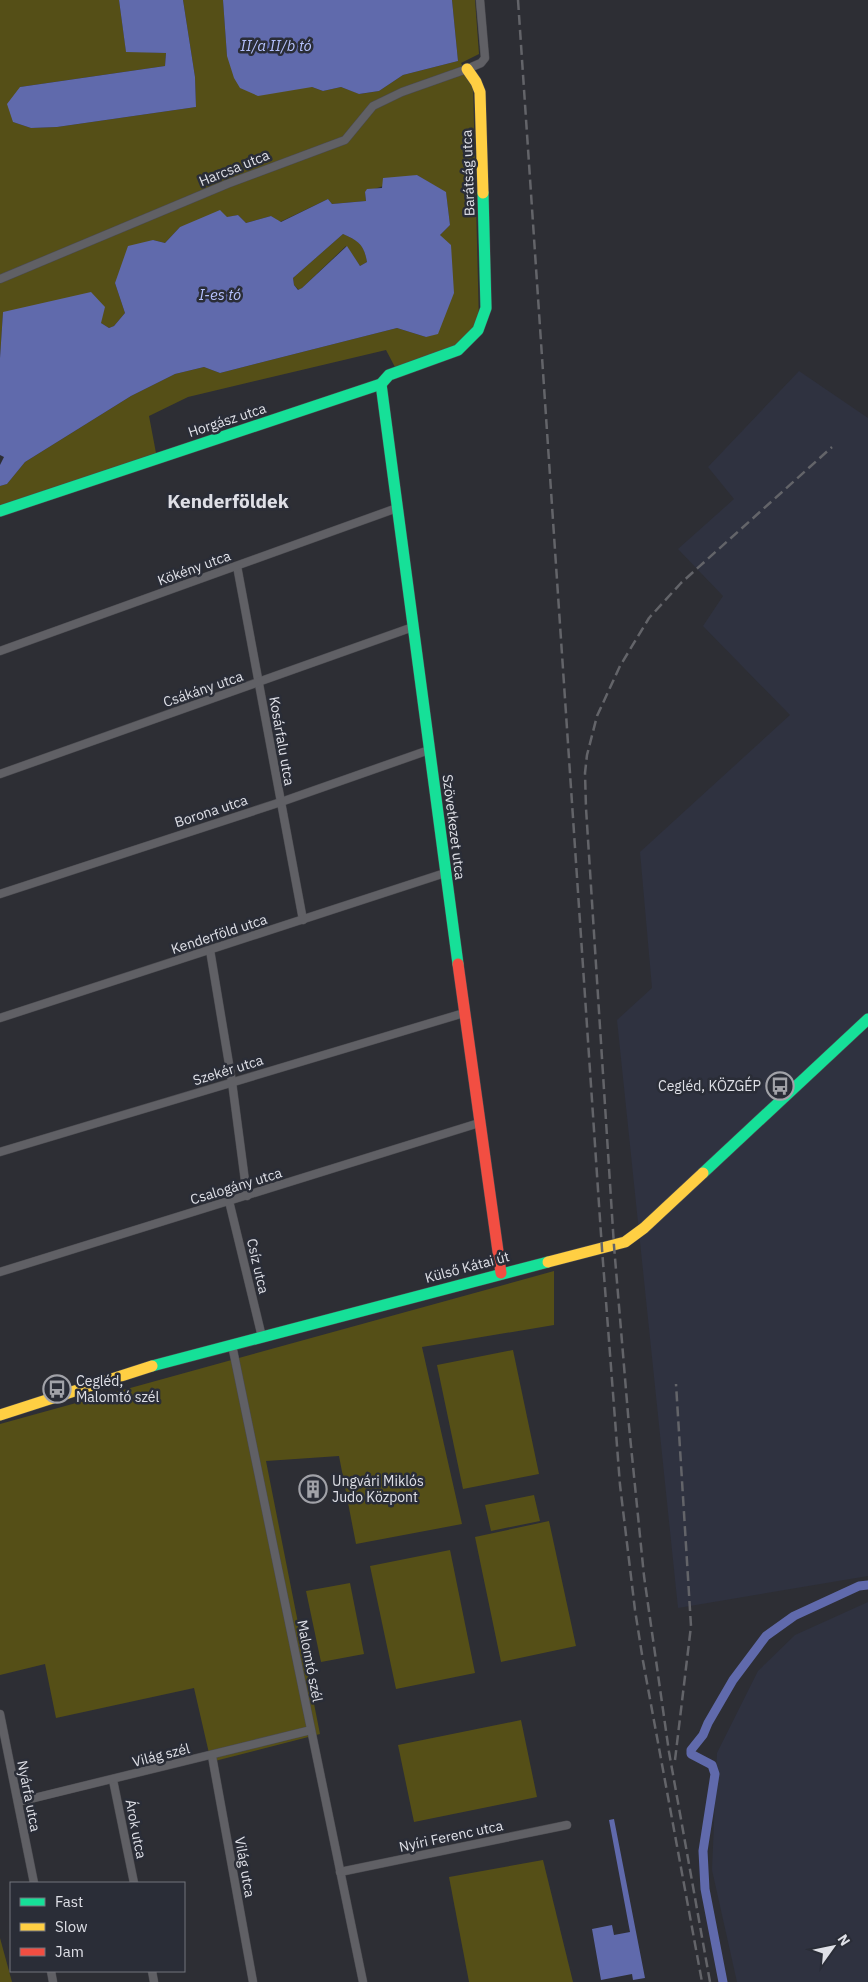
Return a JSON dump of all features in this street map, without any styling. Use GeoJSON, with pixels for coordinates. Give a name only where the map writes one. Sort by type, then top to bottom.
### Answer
{"type":"FeatureCollection","features":[{"type":"Feature","properties":{"kind":"street"},"geometry":{"type":"LineString","coordinates":[[467,69],[485,58],[480,0]]}},
{"type":"Feature","properties":{"kind":"street","name":"Harcsa utca"},"geometry":{"type":"LineString","coordinates":[[0,279],[227,184],[345,140],[373,106],[402,92],[467,69]]}},
{"type":"Feature","properties":{"kind":"street","name":"Barátság utca"},"geometry":{"type":"LineString","coordinates":[[458,350],[478,330],[486,308],[480,92],[467,69]]}},
{"type":"Feature","properties":{"kind":"street","name":"Horgász utca"},"geometry":{"type":"LineString","coordinates":[[0,511],[381,384],[389,374],[458,350]]}},
{"type":"Feature","properties":{"kind":"street","name":"Szövetkezet utca"},"geometry":{"type":"LineString","coordinates":[[381,384],[445,873],[501,1273]]}},
{"type":"Feature","properties":{"kind":"street","name":"Kökény utca"},"geometry":{"type":"LineString","coordinates":[[0,651],[397,508]]}},
{"type":"Feature","properties":{"kind":"street","name":"Kosárfalu utca"},"geometry":{"type":"LineString","coordinates":[[237,566],[303,920]]}},
{"type":"Feature","properties":{"kind":"street","name":"Csákány utca"},"geometry":{"type":"LineString","coordinates":[[0,774],[413,627]]}},
{"type":"Feature","properties":{"kind":"street","name":"Borona utca"},"geometry":{"type":"LineString","coordinates":[[0,894],[281,802],[429,750]]}},
{"type":"Feature","properties":{"kind":"street","name":"Kenderföld utca"},"geometry":{"type":"LineString","coordinates":[[0,1018],[445,873]]}},
{"type":"Feature","properties":{"kind":"street"},"geometry":{"type":"LineString","coordinates":[[210,950],[232,1082],[246,1196]]}},
{"type":"Feature","properties":{"kind":"street","name":"Szekér utca"},"geometry":{"type":"LineString","coordinates":[[0,1152],[464,1013]]}},
{"type":"Feature","properties":{"kind":"street","name":"Külső Kátai út"},"geometry":{"type":"LineString","coordinates":[[0,1415],[119,1375],[175,1359],[501,1273],[614,1246],[633,1237],[868,1019]]}},
{"type":"Feature","properties":{"kind":"street","name":"Csalogány utca"},"geometry":{"type":"LineString","coordinates":[[0,1272],[479,1123]]}},
{"type":"Feature","properties":{"kind":"street","name":"Csíz utca"},"geometry":{"type":"LineString","coordinates":[[229,1201],[262,1337]]}},
{"type":"Feature","properties":{"kind":"street","name":"Malomtó szél"},"geometry":{"type":"LineString","coordinates":[[232,1345],[363,1982]]}},
{"type":"Feature","properties":{"kind":"street","name":"Nyárfa utca"},"geometry":{"type":"LineString","coordinates":[[0,1714],[34,1882]]}},
{"type":"Feature","properties":{"kind":"street","name":"Világ szél"},"geometry":{"type":"LineString","coordinates":[[18,1802],[212,1756],[311,1730]]}},
{"type":"Feature","properties":{"kind":"street","name":"Világ utca"},"geometry":{"type":"LineString","coordinates":[[212,1756],[253,1982]]}},
{"type":"Feature","properties":{"kind":"street","name":"Árok utca"},"geometry":{"type":"LineString","coordinates":[[114,1780],[134,1882]]}},
{"type":"Feature","properties":{"kind":"street","name":"Nyíri Ferenc utca"},"geometry":{"type":"LineString","coordinates":[[340,1872],[567,1825]]}},
{"type":"Feature","properties":{"kind":"shaded area"},"geometry":{"type":"Polygon","coordinates":[[[0,0],[119,0],[126,51],[166,53],[165,66],[20,87],[13,122],[31,128],[57,127],[196,107],[195,77],[183,0],[223,0],[227,56],[323,91],[341,87],[360,94],[379,91],[403,75],[458,61],[452,0],[475,0],[479,54],[461,63],[473,85],[479,322],[456,348],[396,369],[386,350],[188,397],[149,416],[156,453],[0,508],[0,486],[7,484],[25,462],[131,396],[175,374],[204,367],[220,373],[397,328],[426,337],[440,235],[450,225],[446,193],[417,175],[365,192],[366,201],[332,204],[328,199],[280,222],[271,216],[246,223],[238,215],[180,227],[165,243],[153,240],[115,283],[125,313],[114,326],[109,328],[101,323],[3,312],[0,358],[0,0]]]}},
{"type":"Feature","properties":{"kind":"shaded area"},"geometry":{"type":"Polygon","coordinates":[[[343,234],[360,244],[367,262],[360,266],[346,246],[299,290],[294,285],[293,278],[343,234]]]}},
{"type":"Feature","properties":{"kind":"shaded area"},"geometry":{"type":"Polygon","coordinates":[[[799,371],[868,418],[868,1576],[678,1608],[617,1020],[652,988],[640,852],[790,715],[703,626],[723,596],[678,549],[734,499],[708,467],[799,371]]]}},
{"type":"Feature","properties":{"kind":"shaded area"},"geometry":{"type":"Polygon","coordinates":[[[554,1271],[554,1325],[422,1347],[462,1524],[356,1544],[339,1456],[266,1461],[320,1734],[211,1762],[194,1688],[56,1718],[45,1664],[0,1675],[0,1424],[554,1271]]]}},
{"type":"Feature","properties":{"kind":"shaded area"},"geometry":{"type":"Polygon","coordinates":[[[513,1350],[539,1474],[463,1489],[437,1365],[513,1350]]]}},
{"type":"Feature","properties":{"kind":"shaded area"},"geometry":{"type":"Polygon","coordinates":[[[534,1495],[540,1521],[491,1531],[485,1505],[534,1495]]]}},
{"type":"Feature","properties":{"kind":"shaded area"},"geometry":{"type":"Polygon","coordinates":[[[549,1521],[576,1646],[501,1662],[475,1537],[549,1521]]]}},
{"type":"Feature","properties":{"kind":"shaded area"},"geometry":{"type":"Polygon","coordinates":[[[450,1550],[475,1673],[396,1689],[370,1566],[450,1550]]]}},
{"type":"Feature","properties":{"kind":"shaded area"},"geometry":{"type":"Polygon","coordinates":[[[350,1583],[364,1654],[321,1662],[306,1591],[350,1583]]]}},
{"type":"Feature","properties":{"kind":"shaded area"},"geometry":{"type":"Polygon","coordinates":[[[868,1602],[868,1982],[737,1982],[712,1870],[717,1753],[758,1671],[795,1635],[868,1602]]]}},
{"type":"Feature","properties":{"kind":"shaded area"},"geometry":{"type":"Polygon","coordinates":[[[521,1720],[537,1797],[414,1822],[398,1745],[521,1720]]]}},
{"type":"Feature","properties":{"kind":"shaded area"},"geometry":{"type":"Polygon","coordinates":[[[543,1860],[573,1982],[469,1982],[449,1877],[543,1860]]]}},
{"type":"Feature","properties":{"kind":"shaded area"},"geometry":{"type":"Polygon","coordinates":[[[0,1938],[12,1982],[0,1982],[0,1938]]]}},
{"type":"Feature","properties":{"kind":"water"},"geometry":{"type":"Polygon","coordinates":[[[119,0],[183,0],[195,77],[196,107],[57,127],[31,128],[13,122],[7,104],[20,87],[165,66],[166,53],[126,52],[119,0]]]}},
{"type":"Feature","properties":{"kind":"water","name":"II/a II/b tó"},"geometry":{"type":"Polygon","coordinates":[[[223,0],[452,0],[458,61],[403,75],[379,91],[359,94],[341,87],[323,91],[312,87],[258,96],[240,88],[234,78],[227,56],[223,0]]]}},
{"type":"Feature","properties":{"kind":"water","name":"I-es tó"},"geometry":{"type":"Polygon","coordinates":[[[417,175],[446,192],[450,225],[440,235],[451,245],[454,293],[438,334],[426,337],[397,328],[220,373],[204,367],[175,374],[131,396],[25,462],[7,484],[0,486],[0,465],[4,457],[0,455],[0,358],[3,312],[91,292],[105,307],[101,323],[109,328],[114,326],[125,313],[115,283],[128,246],[153,240],[165,243],[180,227],[220,210],[227,217],[238,215],[246,223],[271,216],[281,222],[328,199],[332,204],[366,201],[365,192],[367,189],[382,188],[383,178],[417,175]],[[343,234],[293,278],[294,285],[298,290],[347,246],[360,266],[367,262],[360,244],[343,234]]]}},
{"type":"Feature","properties":{"kind":"water"},"geometry":{"type":"Polygon","coordinates":[[[614,1819],[645,1978],[633,1980],[632,1974],[601,1980],[592,1929],[612,1925],[614,1935],[630,1932],[609,1820],[614,1819]]]}},
{"type":"Feature","properties":{"kind":"waterway"},"geometry":{"type":"LineString","coordinates":[[723,1982],[705,1889],[703,1851],[715,1774],[712,1765],[691,1754],[691,1750],[703,1735],[733,1680],[766,1636],[794,1616],[859,1586],[868,1585]]}},
{"type":"Feature","properties":{"kind":"railway"},"geometry":{"type":"LineString","coordinates":[[518,0],[602,1249],[620,1485],[643,1661],[702,1982]]}},
{"type":"Feature","properties":{"kind":"railway"},"geometry":{"type":"LineString","coordinates":[[710,1982],[669,1752],[644,1576],[614,1246],[585,773],[587,755],[597,716],[620,666],[649,618],[681,583],[832,447]]}},
{"type":"Feature","properties":{"kind":"railway"},"geometry":{"type":"LineString","coordinates":[[675,1760],[691,1626],[676,1384]]}},
{"type":"Feature","properties":{"kind":"traffic: fast"},"geometry":{"type":"LineString","coordinates":[[0,511],[381,384],[389,375],[458,350],[478,330],[486,308],[483,193]]}},
{"type":"Feature","properties":{"kind":"traffic: fast"},"geometry":{"type":"LineString","coordinates":[[381,384],[458,964]]}},
{"type":"Feature","properties":{"kind":"traffic: fast"},"geometry":{"type":"LineString","coordinates":[[703,1173],[868,1019]]}},
{"type":"Feature","properties":{"kind":"traffic: fast"},"geometry":{"type":"LineString","coordinates":[[152,1366],[548,1262]]}},
{"type":"Feature","properties":{"kind":"traffic: slow"},"geometry":{"type":"LineString","coordinates":[[467,69],[480,92],[483,193]]}},
{"type":"Feature","properties":{"kind":"traffic: slow"},"geometry":{"type":"LineString","coordinates":[[548,1262],[625,1242],[644,1228],[703,1173]]}},
{"type":"Feature","properties":{"kind":"traffic: slow"},"geometry":{"type":"LineString","coordinates":[[0,1415],[152,1366]]}},
{"type":"Feature","properties":{"kind":"traffic: jam"},"geometry":{"type":"LineString","coordinates":[[458,964],[501,1273]]}},
{"type":"Feature","properties":{"kind":"place","name":"Cegléd, KÖZGÉP"},"geometry":{"type":"Point","coordinates":[780,1086]}},
{"type":"Feature","properties":{"kind":"place","name":"Cegléd, Malomtó szél"},"geometry":{"type":"Point","coordinates":[57,1389]}},
{"type":"Feature","properties":{"kind":"place","name":"Ungvári Miklós Judo Központ"},"geometry":{"type":"Point","coordinates":[313,1489]}},
{"type":"Feature","properties":{"kind":"district","name":"Kenderföldek"},"geometry":{"type":"Point","coordinates":[228,501]}}]}
